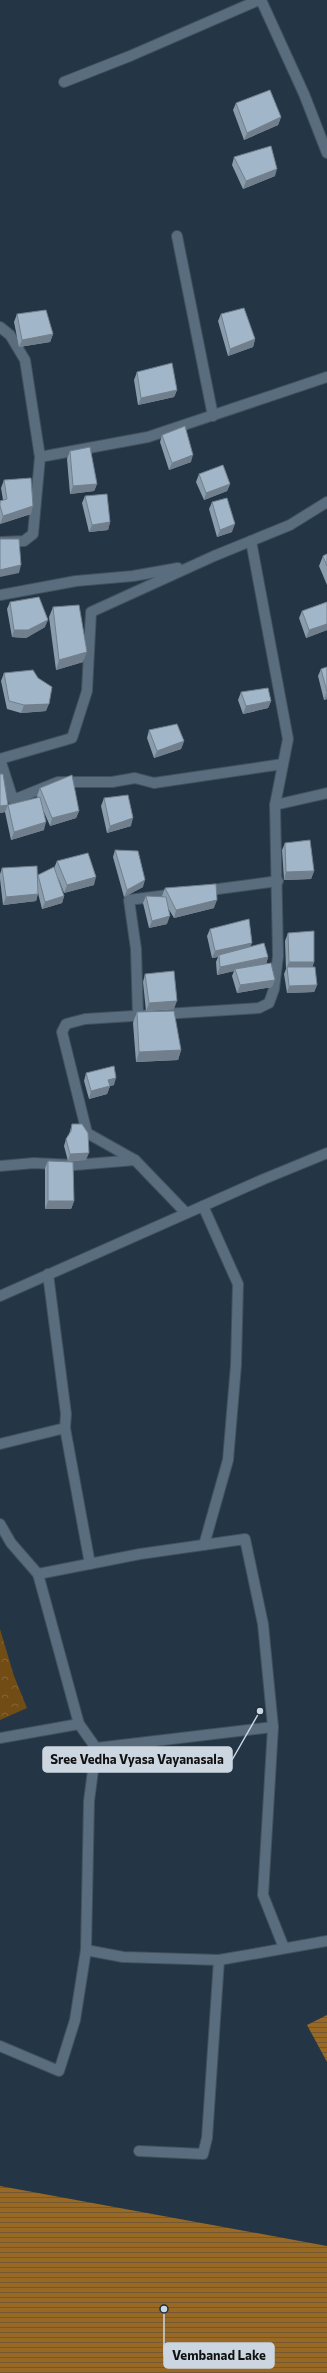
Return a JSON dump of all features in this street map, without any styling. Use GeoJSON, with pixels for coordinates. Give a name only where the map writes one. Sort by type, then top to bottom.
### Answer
{"type":"FeatureCollection","features":[{"type":"Feature","properties":{"kind":"street"},"geometry":{"type":"LineString","coordinates":[[64,82],[130,56],[260,0],[304,94],[327,153]]}},
{"type":"Feature","properties":{"kind":"street"},"geometry":{"type":"LineString","coordinates":[[177,236],[212,416]]}},
{"type":"Feature","properties":{"kind":"street"},"geometry":{"type":"LineString","coordinates":[[0,327],[10,335],[25,360],[40,457],[33,534],[24,541],[0,542]]}},
{"type":"Feature","properties":{"kind":"street"},"geometry":{"type":"LineString","coordinates":[[40,457],[148,437],[327,377]]}},
{"type":"Feature","properties":{"kind":"street"},"geometry":{"type":"LineString","coordinates":[[283,764],[154,783],[135,778],[112,782],[58,782],[13,800],[0,759],[72,738],[87,691],[92,612],[193,566],[290,525],[327,502]]}},
{"type":"Feature","properties":{"kind":"street"},"geometry":{"type":"LineString","coordinates":[[186,1213],[135,1160],[87,1133],[62,1032],[66,1024],[85,1019],[240,1010],[259,1008],[269,1003],[274,989],[278,956],[278,881],[275,805],[288,739],[251,541]]}},
{"type":"Feature","properties":{"kind":"street"},"geometry":{"type":"LineString","coordinates":[[0,594],[76,581],[134,576],[193,566]]}},
{"type":"Feature","properties":{"kind":"street"},"geometry":{"type":"LineString","coordinates":[[275,805],[327,794]]}},
{"type":"Feature","properties":{"kind":"street"},"geometry":{"type":"LineString","coordinates":[[138,1015],[136,949],[129,900],[278,881]]}},
{"type":"Feature","properties":{"kind":"street"},"geometry":{"type":"LineString","coordinates":[[0,1296],[186,1213],[327,1153]]}},
{"type":"Feature","properties":{"kind":"street"},"geometry":{"type":"LineString","coordinates":[[0,1166],[34,1163],[75,1165],[135,1160]]}},
{"type":"Feature","properties":{"kind":"street"},"geometry":{"type":"LineString","coordinates":[[203,1206],[238,1284],[236,1365],[228,1460],[204,1544]]}},
{"type":"Feature","properties":{"kind":"street"},"geometry":{"type":"LineString","coordinates":[[48,1274],[66,1414],[65,1428],[90,1564]]}},
{"type":"Feature","properties":{"kind":"street"},"geometry":{"type":"LineString","coordinates":[[0,1444],[65,1428]]}},
{"type":"Feature","properties":{"kind":"street"},"geometry":{"type":"LineString","coordinates":[[0,1524],[11,1543],[38,1574],[79,1724],[96,1748],[89,1801],[86,1950],[75,2020],[59,2071],[0,2046]]}},
{"type":"Feature","properties":{"kind":"street"},"geometry":{"type":"LineString","coordinates":[[38,1574],[204,1544],[244,1539],[263,1624],[273,1727],[263,1895],[284,1948]]}},
{"type":"Feature","properties":{"kind":"street"},"geometry":{"type":"LineString","coordinates":[[0,1738],[79,1724]]}},
{"type":"Feature","properties":{"kind":"street"},"geometry":{"type":"LineString","coordinates":[[96,1748],[273,1727]]}},
{"type":"Feature","properties":{"kind":"street"},"geometry":{"type":"LineString","coordinates":[[86,1950],[123,1957],[219,1960],[327,1941]]}},
{"type":"Feature","properties":{"kind":"street"},"geometry":{"type":"LineString","coordinates":[[139,2151],[203,2154],[207,2138],[219,1960]]}},
{"type":"Feature","properties":{"kind":"green space"},"geometry":{"type":"Polygon","coordinates":[[[0,1629],[14,1676],[27,1708],[0,1720],[0,1629]]]}},
{"type":"Feature","properties":{"kind":"shaded area"},"geometry":{"type":"Polygon","coordinates":[[[327,2015],[327,2062],[307,2025],[327,2015]]]}},
{"type":"Feature","properties":{"kind":"shaded area"},"geometry":{"type":"Polygon","coordinates":[[[0,2186],[327,2246],[327,2373],[0,2373],[0,2186]]]}},
{"type":"Feature","properties":{"kind":"building"},"geometry":{"type":"Polygon","coordinates":[[[270,90],[281,117],[247,133],[236,103],[270,90]]]}},
{"type":"Feature","properties":{"kind":"building"},"geometry":{"type":"Polygon","coordinates":[[[271,146],[277,169],[246,181],[234,157],[271,146]]]}},
{"type":"Feature","properties":{"kind":"building"},"geometry":{"type":"Polygon","coordinates":[[[244,308],[255,339],[230,349],[221,314],[244,308]]]}},
{"type":"Feature","properties":{"kind":"building"},"geometry":{"type":"Polygon","coordinates":[[[46,310],[53,334],[22,340],[17,314],[46,310]]]}},
{"type":"Feature","properties":{"kind":"building"},"geometry":{"type":"Polygon","coordinates":[[[172,363],[177,390],[141,398],[137,372],[172,363]]]}},
{"type":"Feature","properties":{"kind":"building"},"geometry":{"type":"Polygon","coordinates":[[[185,426],[193,455],[172,463],[162,435],[185,426]]]}},
{"type":"Feature","properties":{"kind":"building"},"geometry":{"type":"Polygon","coordinates":[[[90,447],[97,484],[73,486],[70,451],[90,447]]]}},
{"type":"Feature","properties":{"kind":"building"},"geometry":{"type":"Polygon","coordinates":[[[223,465],[230,484],[206,493],[199,474],[223,465]]]}},
{"type":"Feature","properties":{"kind":"building"},"geometry":{"type":"Polygon","coordinates":[[[31,478],[33,506],[3,516],[0,501],[7,499],[4,480],[31,478]]]}},
{"type":"Feature","properties":{"kind":"building"},"geometry":{"type":"Polygon","coordinates":[[[107,494],[110,522],[92,525],[85,496],[107,494]]]}},
{"type":"Feature","properties":{"kind":"building"},"geometry":{"type":"Polygon","coordinates":[[[227,498],[235,524],[220,530],[212,502],[227,498]]]}},
{"type":"Feature","properties":{"kind":"building"},"geometry":{"type":"Polygon","coordinates":[[[0,539],[19,539],[21,565],[0,570],[0,539]]]}},
{"type":"Feature","properties":{"kind":"building"},"geometry":{"type":"Polygon","coordinates":[[[327,554],[327,566],[323,556],[327,554]]]}},
{"type":"Feature","properties":{"kind":"building"},"geometry":{"type":"Polygon","coordinates":[[[39,597],[48,620],[28,630],[14,630],[10,602],[39,597]]]}},
{"type":"Feature","properties":{"kind":"building"},"geometry":{"type":"Polygon","coordinates":[[[327,602],[327,624],[309,630],[302,611],[327,602]]]}},
{"type":"Feature","properties":{"kind":"building"},"geometry":{"type":"Polygon","coordinates":[[[79,605],[87,652],[59,660],[53,607],[79,605]]]}},
{"type":"Feature","properties":{"kind":"building"},"geometry":{"type":"Polygon","coordinates":[[[327,667],[327,692],[321,669],[327,667]]]}},
{"type":"Feature","properties":{"kind":"building"},"geometry":{"type":"Polygon","coordinates":[[[33,670],[38,678],[52,687],[49,704],[24,705],[9,701],[4,673],[33,670]]]}},
{"type":"Feature","properties":{"kind":"building"},"geometry":{"type":"Polygon","coordinates":[[[268,688],[271,701],[246,706],[241,692],[268,688]]]}},
{"type":"Feature","properties":{"kind":"building"},"geometry":{"type":"Polygon","coordinates":[[[177,724],[184,741],[157,751],[149,730],[177,724]]]}},
{"type":"Feature","properties":{"kind":"building"},"geometry":{"type":"Polygon","coordinates":[[[0,774],[3,774],[8,805],[0,806],[0,774]]]}},
{"type":"Feature","properties":{"kind":"building"},"geometry":{"type":"Polygon","coordinates":[[[72,775],[79,811],[52,818],[40,788],[72,775]]]}},
{"type":"Feature","properties":{"kind":"building"},"geometry":{"type":"Polygon","coordinates":[[[128,795],[133,818],[110,826],[104,798],[128,795]]]}},
{"type":"Feature","properties":{"kind":"building"},"geometry":{"type":"Polygon","coordinates":[[[40,797],[46,822],[14,832],[8,805],[40,797]]]}},
{"type":"Feature","properties":{"kind":"building"},"geometry":{"type":"Polygon","coordinates":[[[310,840],[314,871],[286,872],[285,843],[310,840]]]}},
{"type":"Feature","properties":{"kind":"building"},"geometry":{"type":"Polygon","coordinates":[[[115,850],[138,851],[145,880],[127,890],[115,850]]]}},
{"type":"Feature","properties":{"kind":"building"},"geometry":{"type":"Polygon","coordinates":[[[88,853],[96,877],[67,885],[57,861],[88,853]]]}},
{"type":"Feature","properties":{"kind":"building"},"geometry":{"type":"Polygon","coordinates":[[[37,866],[38,894],[6,897],[2,868],[37,866]]]}},
{"type":"Feature","properties":{"kind":"building"},"geometry":{"type":"Polygon","coordinates":[[[54,867],[64,896],[45,902],[38,875],[54,867]]]}},
{"type":"Feature","properties":{"kind":"building"},"geometry":{"type":"Polygon","coordinates":[[[216,884],[217,900],[176,910],[165,888],[216,884]]]}},
{"type":"Feature","properties":{"kind":"building"},"geometry":{"type":"Polygon","coordinates":[[[146,896],[166,897],[170,916],[152,921],[146,896]]]}},
{"type":"Feature","properties":{"kind":"building"},"geometry":{"type":"Polygon","coordinates":[[[249,919],[252,943],[215,951],[210,929],[249,919]]]}},
{"type":"Feature","properties":{"kind":"building"},"geometry":{"type":"Polygon","coordinates":[[[314,931],[314,962],[289,962],[288,933],[314,931]]]}},
{"type":"Feature","properties":{"kind":"building"},"geometry":{"type":"Polygon","coordinates":[[[264,943],[268,957],[220,967],[219,955],[264,943]]]}},
{"type":"Feature","properties":{"kind":"building"},"geometry":{"type":"Polygon","coordinates":[[[271,963],[275,980],[240,985],[235,969],[271,963]]]}},
{"type":"Feature","properties":{"kind":"building"},"geometry":{"type":"Polygon","coordinates":[[[287,967],[315,967],[317,985],[289,986],[287,967]]]}},
{"type":"Feature","properties":{"kind":"building"},"geometry":{"type":"Polygon","coordinates":[[[174,971],[177,1001],[149,1003],[145,974],[174,971]]]}},
{"type":"Feature","properties":{"kind":"building"},"geometry":{"type":"Polygon","coordinates":[[[174,1011],[181,1050],[139,1052],[137,1012],[174,1011]]]}},
{"type":"Feature","properties":{"kind":"building"},"geometry":{"type":"Polygon","coordinates":[[[114,1066],[116,1078],[108,1080],[110,1086],[91,1091],[86,1073],[114,1066]]]}},
{"type":"Feature","properties":{"kind":"building"},"geometry":{"type":"Polygon","coordinates":[[[72,1124],[82,1124],[88,1133],[89,1153],[70,1154],[66,1139],[71,1131],[72,1124]]]}},
{"type":"Feature","properties":{"kind":"building"},"geometry":{"type":"Polygon","coordinates":[[[48,1161],[73,1162],[74,1201],[48,1201],[48,1161]]]}},
{"type":"Feature","properties":{"kind":"place","name":"Sree Vedha Vyasa Vayanasala"},"geometry":{"type":"Point","coordinates":[260,1711]}},
{"type":"Feature","properties":{"kind":"place","name":"Vembanad Lake"},"geometry":{"type":"Point","coordinates":[164,2309]}}]}
